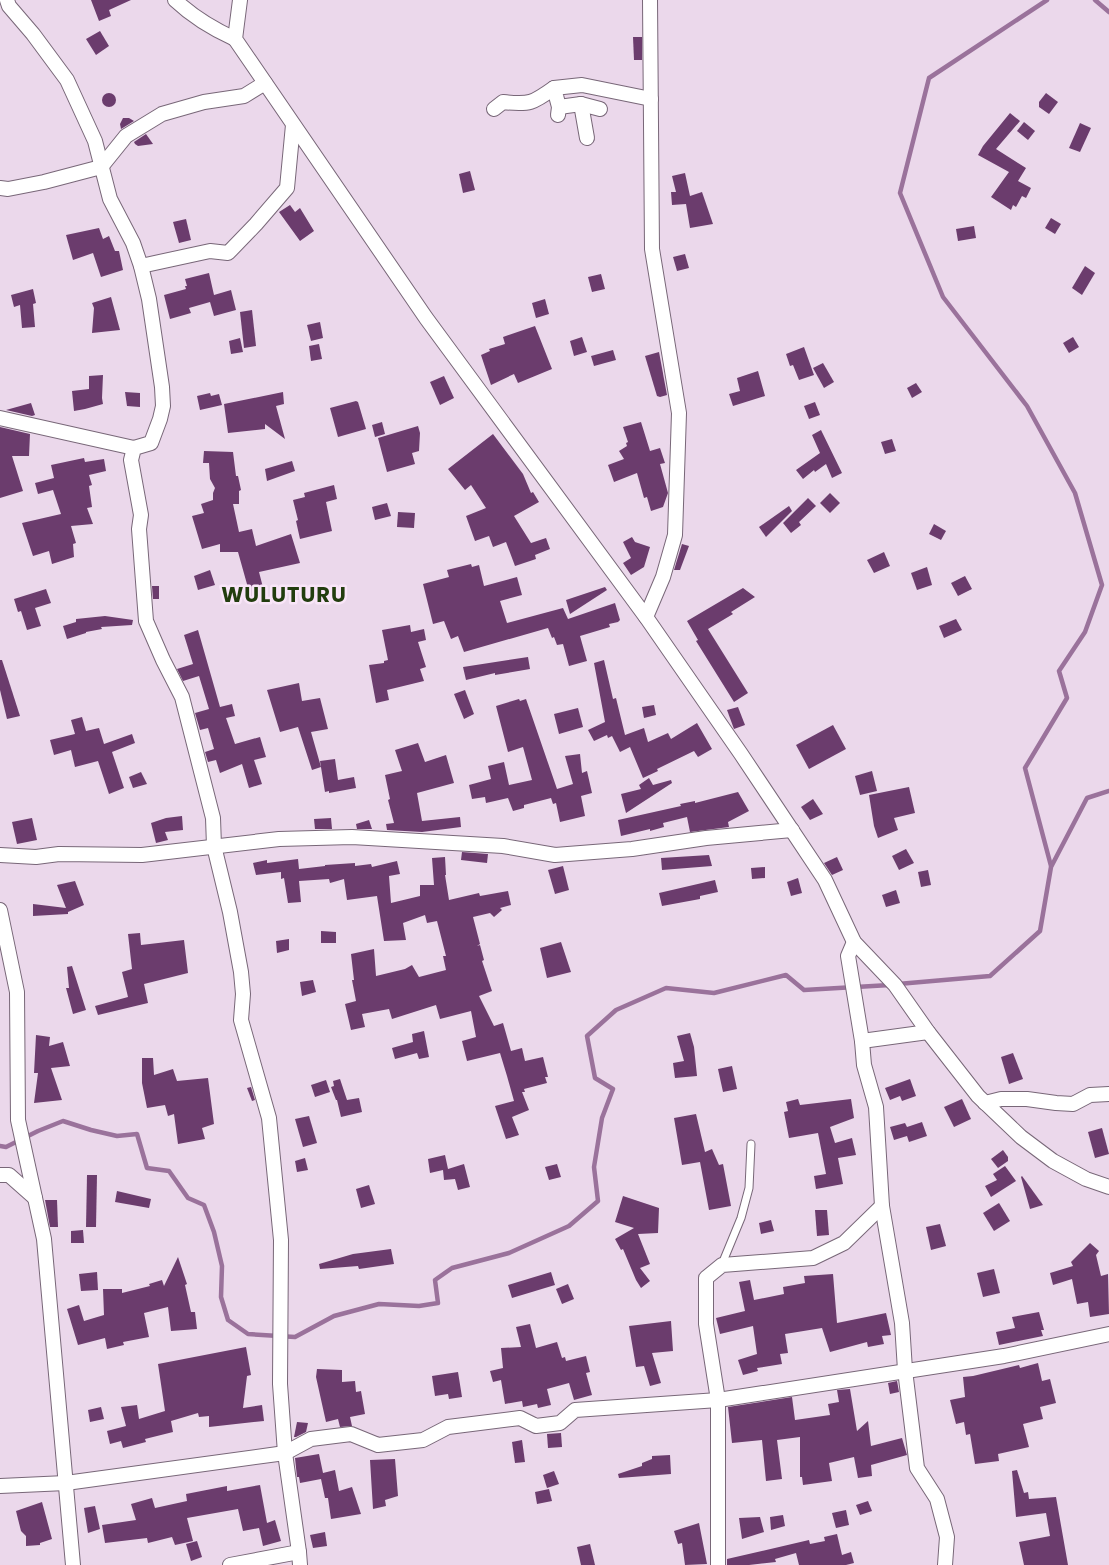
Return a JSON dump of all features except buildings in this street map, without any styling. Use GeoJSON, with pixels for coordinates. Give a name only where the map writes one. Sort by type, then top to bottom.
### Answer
{"type":"FeatureCollection","features":[{"type":"Feature","properties":{"kind":"street"},"geometry":{"type":"LineString","coordinates":[[0,418],[134,448],[151,443],[163,406],[162,387],[150,308],[141,266],[133,242],[110,199],[95,141],[67,80],[33,34],[9,6],[7,0]]}},
{"type":"Feature","properties":{"kind":"street"},"geometry":{"type":"LineString","coordinates":[[175,0],[186,11],[213,28],[236,39],[293,126],[426,318],[646,616],[825,880],[854,942],[895,985],[928,1032],[978,1096],[1021,1138],[1052,1161],[1086,1179],[1109,1187]]}},
{"type":"Feature","properties":{"kind":"street"},"geometry":{"type":"LineString","coordinates":[[236,39],[240,0]]}},
{"type":"Feature","properties":{"kind":"street"},"geometry":{"type":"LineString","coordinates":[[646,616],[663,577],[675,535],[679,413],[652,249],[650,0]]}},
{"type":"Feature","properties":{"kind":"street"},"geometry":{"type":"LineString","coordinates":[[0,188],[8,189],[44,182],[101,167],[126,136],[162,114],[204,102],[244,96],[265,83]]}},
{"type":"Feature","properties":{"kind":"street"},"geometry":{"type":"LineString","coordinates":[[494,109],[504,102],[518,104],[535,102],[554,88],[582,85],[651,99]]}},
{"type":"Feature","properties":{"kind":"street"},"geometry":{"type":"LineString","coordinates":[[554,88],[558,111],[581,104],[600,109]]}},
{"type":"Feature","properties":{"kind":"street"},"geometry":{"type":"LineString","coordinates":[[581,104],[587,138]]}},
{"type":"Feature","properties":{"kind":"street"},"geometry":{"type":"LineString","coordinates":[[141,266],[210,251],[228,253],[287,188],[293,126]]}},
{"type":"Feature","properties":{"kind":"street"},"geometry":{"type":"LineString","coordinates":[[134,448],[131,460],[141,515],[139,529],[146,621],[182,697],[212,818],[214,846],[230,912],[240,972],[243,994],[241,1020],[269,1118],[281,1240],[280,1384],[285,1453],[300,1559],[230,1565]]}},
{"type":"Feature","properties":{"kind":"street"},"geometry":{"type":"LineString","coordinates":[[0,855],[36,857],[58,854],[142,855],[279,838],[352,837],[503,846],[554,855],[632,849],[706,838],[792,830]]}},
{"type":"Feature","properties":{"kind":"street"},"geometry":{"type":"LineString","coordinates":[[0,910],[17,992],[18,1120],[44,1239],[73,1565]]}},
{"type":"Feature","properties":{"kind":"street"},"geometry":{"type":"LineString","coordinates":[[854,942],[848,956],[862,1041],[864,1065],[876,1107],[882,1206],[902,1323],[905,1370],[917,1468],[937,1499],[947,1537],[945,1565]]}},
{"type":"Feature","properties":{"kind":"street"},"geometry":{"type":"LineString","coordinates":[[862,1041],[928,1032]]}},
{"type":"Feature","properties":{"kind":"street"},"geometry":{"type":"LineString","coordinates":[[986,1103],[1001,1099],[1027,1099],[1073,1104],[1090,1095],[1109,1094]]}},
{"type":"Feature","properties":{"kind":"street"},"geometry":{"type":"LineString","coordinates":[[0,1175],[8,1175],[35,1198]]}},
{"type":"Feature","properties":{"kind":"street"},"geometry":{"type":"LineString","coordinates":[[718,1565],[718,1400],[706,1324],[706,1278],[722,1265],[813,1258],[844,1243],[882,1206]]}},
{"type":"Feature","properties":{"kind":"street"},"geometry":{"type":"LineString","coordinates":[[0,1486],[66,1483],[285,1453],[311,1438],[351,1434],[378,1445],[423,1440],[448,1427],[520,1418],[536,1426],[560,1423],[575,1410],[718,1400],[1004,1356],[1109,1334]]}},
{"type":"Feature","properties":{"kind":"lane"},"geometry":{"type":"LineString","coordinates":[[722,1265],[733,1241],[749,1188],[751,1144]]}},
{"type":"Feature","properties":{"kind":"waterway"},"geometry":{"type":"LineString","coordinates":[[1047,0],[929,78],[900,193],[943,297],[1027,406],[1075,493],[1102,585],[1085,632],[1059,671],[1067,698],[1025,768],[1051,866]]}},
{"type":"Feature","properties":{"kind":"waterway"},"geometry":{"type":"LineString","coordinates":[[1095,0],[1109,12]]}},
{"type":"Feature","properties":{"kind":"waterway"},"geometry":{"type":"LineString","coordinates":[[898,984],[990,976],[1040,931],[1051,867],[1087,798],[1109,791]]}},
{"type":"Feature","properties":{"kind":"waterway"},"geometry":{"type":"LineString","coordinates":[[0,1146],[6,1147],[63,1121],[117,1136],[137,1134],[147,1168],[169,1171],[188,1198],[204,1205],[214,1232],[222,1266],[221,1297],[228,1320],[248,1334],[295,1337],[334,1316],[379,1304],[419,1306],[438,1303],[435,1280],[452,1268],[509,1253],[569,1226],[598,1201],[594,1167],[602,1118],[613,1089],[595,1078],[587,1036],[616,1010],[666,988],[714,993],[786,975],[804,990],[890,985]]}},
{"type":"Feature","properties":{"kind":"district","name":"WULUTURU"},"geometry":{"type":"Point","coordinates":[284,595]}}]}
